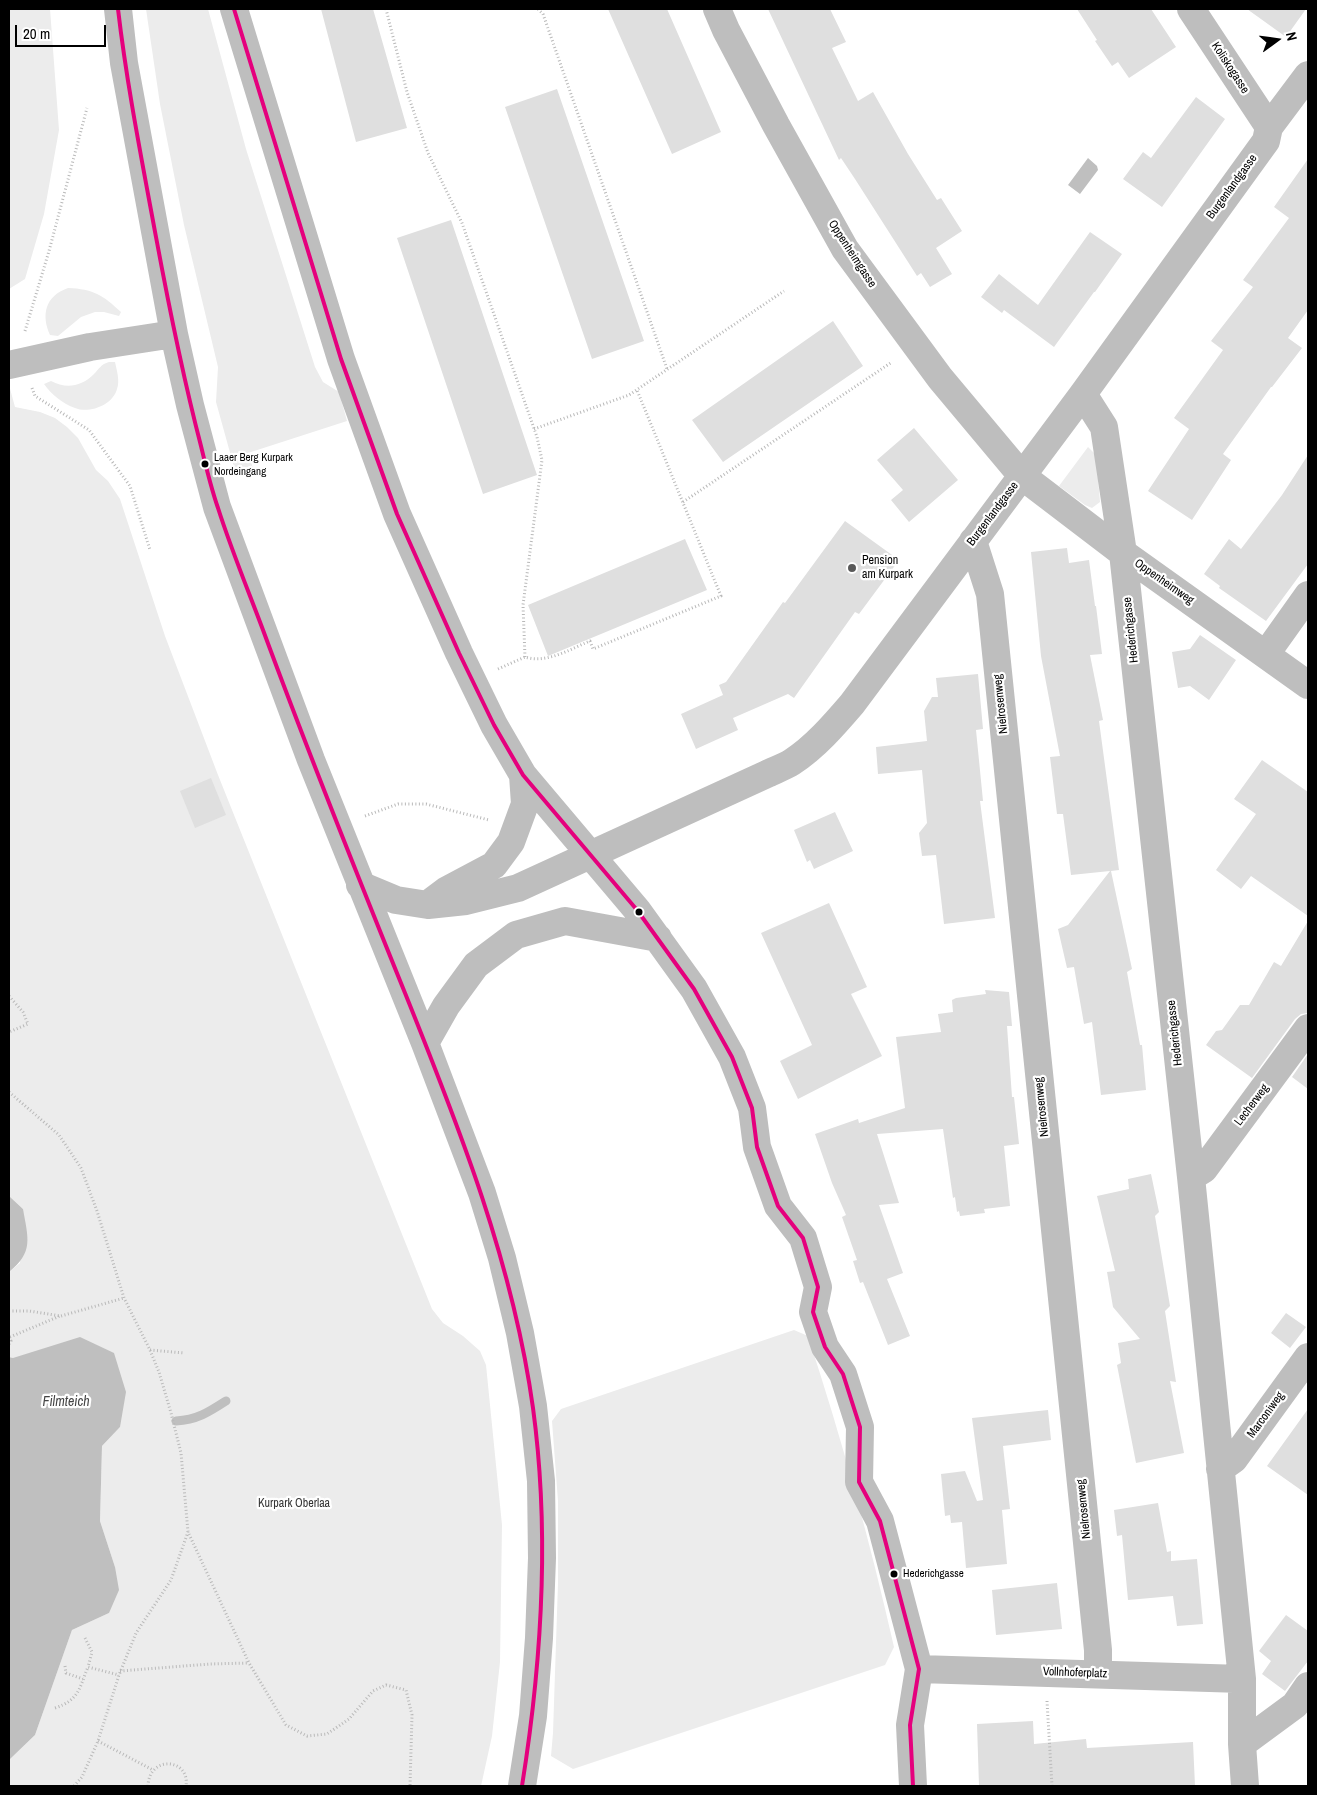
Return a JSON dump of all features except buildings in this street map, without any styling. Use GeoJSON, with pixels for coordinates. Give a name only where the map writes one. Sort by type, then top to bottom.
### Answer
{"type":"FeatureCollection","features":[{"type":"Feature","properties":{"kind":"street"},"geometry":{"type":"LineString","coordinates":[[118,9],[124,63],[174,334],[190,405],[217,507],[311,760],[425,1043],[482,1193],[502,1258],[520,1333],[533,1406],[541,1481],[542,1558],[539,1638],[533,1716],[522,1786]]}},
{"type":"Feature","properties":{"kind":"street"},"geometry":{"type":"LineString","coordinates":[[234,9],[341,359],[397,514],[478,693],[523,775],[658,938],[694,989],[732,1057],[752,1108],[757,1147],[778,1206],[803,1238],[818,1287],[813,1312],[825,1347],[842,1374],[860,1427],[860,1482],[880,1521],[919,1669],[910,1725],[913,1786]]}},
{"type":"Feature","properties":{"kind":"street","name":"Oppenheimgasse"},"geometry":{"type":"LineString","coordinates":[[717,9],[776,125],[845,249],[940,378],[1022,476]]}},
{"type":"Feature","properties":{"kind":"street","name":"Koliskogasse"},"geometry":{"type":"LineString","coordinates":[[1191,9],[1269,127]]}},
{"type":"Feature","properties":{"kind":"street","name":"Burgenlandgasse"},"geometry":{"type":"LineString","coordinates":[[360,885],[396,900],[428,905],[466,901],[518,888],[792,762],[809,749],[826,734],[852,704],[1083,394],[1266,141],[1269,127],[1308,76]]}},
{"type":"Feature","properties":{"kind":"street"},"geometry":{"type":"LineString","coordinates":[[9,365],[90,347],[174,334]]}},
{"type":"Feature","properties":{"kind":"street","name":"Hederichgasse"},"geometry":{"type":"LineString","coordinates":[[1083,394],[1104,428],[1122,553],[1191,1177],[1242,1679]]}},
{"type":"Feature","properties":{"kind":"street","name":"Oppenheimweg"},"geometry":{"type":"LineString","coordinates":[[1022,476],[1122,553],[1308,685]]}},
{"type":"Feature","properties":{"kind":"street","name":"Nielrosenweg"},"geometry":{"type":"LineString","coordinates":[[973,541],[990,594],[1098,1650],[1098,1674]]}},
{"type":"Feature","properties":{"kind":"street"},"geometry":{"type":"LineString","coordinates":[[1266,654],[1308,595]]}},
{"type":"Feature","properties":{"kind":"street"},"geometry":{"type":"LineString","coordinates":[[428,905],[447,890],[494,865],[510,842],[525,804],[523,775]]}},
{"type":"Feature","properties":{"kind":"street"},"geometry":{"type":"LineString","coordinates":[[425,1043],[446,1006],[476,965],[516,935],[566,921],[658,938]]}},
{"type":"Feature","properties":{"kind":"street","name":"Lecherweg"},"geometry":{"type":"LineString","coordinates":[[1191,1177],[1204,1169],[1308,1028]]}},
{"type":"Feature","properties":{"kind":"street","name":"Marconiweg"},"geometry":{"type":"LineString","coordinates":[[1220,1470],[1234,1459],[1308,1357]]}},
{"type":"Feature","properties":{"kind":"street","name":"Vollnhoferplatz"},"geometry":{"type":"LineString","coordinates":[[919,1669],[1242,1679]]}},
{"type":"Feature","properties":{"kind":"street"},"geometry":{"type":"LineString","coordinates":[[1242,1679],[1242,1744],[1246,1786]]}},
{"type":"Feature","properties":{"kind":"street"},"geometry":{"type":"LineString","coordinates":[[1242,1744],[1295,1704],[1308,1686]]}},
{"type":"Feature","properties":{"kind":"path"},"geometry":{"type":"LineString","coordinates":[[386,9],[408,92],[428,153],[462,223],[534,429],[542,460],[524,605],[525,657]]}},
{"type":"Feature","properties":{"kind":"path"},"geometry":{"type":"LineString","coordinates":[[538,9],[543,14],[667,369]]}},
{"type":"Feature","properties":{"kind":"path"},"geometry":{"type":"LineString","coordinates":[[534,429],[629,395],[784,291]]}},
{"type":"Feature","properties":{"kind":"path"},"geometry":{"type":"LineString","coordinates":[[683,502],[894,361]]}},
{"type":"Feature","properties":{"kind":"path"},"geometry":{"type":"LineString","coordinates":[[500,668],[525,657],[532,659],[549,658],[590,641],[593,649],[721,596],[637,390]]}},
{"type":"Feature","properties":{"kind":"path"},"geometry":{"type":"LineString","coordinates":[[364,816],[398,804],[426,804],[494,821]]}},
{"type":"Feature","properties":{"kind":"path"},"geometry":{"type":"LineString","coordinates":[[9,996],[23,1012],[28,1024],[9,1032]]}},
{"type":"Feature","properties":{"kind":"path"},"geometry":{"type":"LineString","coordinates":[[9,1092],[59,1135],[81,1168],[97,1211],[124,1298],[150,1350],[169,1405],[181,1453],[188,1532],[249,1663],[286,1725],[306,1736],[327,1734],[349,1719],[373,1691],[386,1685],[406,1690],[412,1715],[410,1786]]}},
{"type":"Feature","properties":{"kind":"path"},"geometry":{"type":"LineString","coordinates":[[9,1344],[11,1342],[9,1337],[61,1316],[124,1298]]}},
{"type":"Feature","properties":{"kind":"path"},"geometry":{"type":"LineString","coordinates":[[9,1311],[29,1311],[61,1316]]}},
{"type":"Feature","properties":{"kind":"path"},"geometry":{"type":"LineString","coordinates":[[150,1350],[184,1353]]}},
{"type":"Feature","properties":{"kind":"path"},"geometry":{"type":"LineString","coordinates":[[74,1786],[82,1777],[98,1741],[120,1673],[136,1633],[171,1580],[188,1532]]}},
{"type":"Feature","properties":{"kind":"path"},"geometry":{"type":"LineString","coordinates":[[55,1708],[68,1703],[76,1695],[83,1679],[92,1652],[85,1638]]}},
{"type":"Feature","properties":{"kind":"path"},"geometry":{"type":"LineString","coordinates":[[88,1667],[120,1673],[210,1664],[249,1663]]}},
{"type":"Feature","properties":{"kind":"path"},"geometry":{"type":"LineString","coordinates":[[65,1666],[66,1673],[83,1679]]}},
{"type":"Feature","properties":{"kind":"path"},"geometry":{"type":"LineString","coordinates":[[1046,1673],[1052,1786]]}},
{"type":"Feature","properties":{"kind":"path"},"geometry":{"type":"LineString","coordinates":[[98,1741],[153,1770]]}},
{"type":"Feature","properties":{"kind":"path"},"geometry":{"type":"LineString","coordinates":[[148,1786],[153,1770],[164,1764],[177,1766],[186,1776],[186,1786]]}},
{"type":"Feature","properties":{"kind":"green space"},"geometry":{"type":"Polygon","coordinates":[[[9,9],[50,9],[59,130],[44,214],[25,279],[9,289],[9,9]]]}},
{"type":"Feature","properties":{"kind":"green space"},"geometry":{"type":"Polygon","coordinates":[[[146,9],[208,9],[246,149],[315,367],[323,382],[339,392],[347,421],[248,453],[254,471],[243,472],[234,467],[216,402],[218,367],[184,225],[160,104],[146,9]]]}},
{"type":"Feature","properties":{"kind":"green space"},"geometry":{"type":"Polygon","coordinates":[[[68,288],[97,294],[109,301],[121,312],[119,316],[95,312],[81,317],[58,336],[50,335],[46,320],[47,307],[54,296],[68,288]]]}},
{"type":"Feature","properties":{"kind":"green space"},"geometry":{"type":"Polygon","coordinates":[[[115,362],[118,386],[111,400],[100,407],[81,410],[66,404],[44,384],[51,381],[68,386],[79,384],[94,374],[102,365],[115,362]]]}},
{"type":"Feature","properties":{"kind":"green space","name":"Kurpark Oberlaa"},"geometry":{"type":"Polygon","coordinates":[[[9,385],[15,407],[40,412],[55,418],[78,438],[96,470],[108,481],[120,499],[165,636],[218,775],[432,1309],[443,1323],[463,1336],[480,1351],[486,1365],[502,1525],[500,1662],[492,1736],[481,1786],[9,1786],[9,1760],[35,1735],[72,1630],[109,1613],[115,1567],[100,1521],[102,1446],[120,1427],[9,1357],[9,1272],[20,1263],[23,1209],[9,1196],[9,385]]]}},
{"type":"Feature","properties":{"kind":"green space"},"geometry":{"type":"Polygon","coordinates":[[[1088,447],[1096,455],[1100,502],[1092,508],[1059,486],[1088,447]]]}},
{"type":"Feature","properties":{"kind":"green space"},"geometry":{"type":"Polygon","coordinates":[[[794,1330],[808,1336],[855,1491],[894,1647],[885,1665],[573,1769],[551,1756],[558,1583],[558,1501],[552,1421],[561,1409],[794,1330]]]}},
{"type":"Feature","properties":{"kind":"water"},"geometry":{"type":"Polygon","coordinates":[[[1088,158],[1097,166],[1098,170],[1080,194],[1068,185],[1088,158]]]}},
{"type":"Feature","properties":{"kind":"water"},"geometry":{"type":"Polygon","coordinates":[[[9,1196],[23,1209],[27,1244],[22,1258],[9,1272],[9,1196]]]}},
{"type":"Feature","properties":{"kind":"water","name":"Filmteich"},"geometry":{"type":"Polygon","coordinates":[[[80,1337],[114,1353],[126,1392],[120,1427],[102,1446],[100,1521],[115,1567],[119,1590],[109,1613],[72,1630],[35,1735],[9,1760],[9,1357],[13,1358],[80,1337]]]}},
{"type":"Feature","properties":{"kind":"waterway"},"geometry":{"type":"LineString","coordinates":[[176,1421],[197,1417],[226,1401]]}},
{"type":"Feature","properties":{"kind":"transit line"},"geometry":{"type":"LineString","coordinates":[[118,9],[135,123],[166,289],[188,394],[213,493],[297,721],[464,1145],[482,1196],[512,1301],[524,1354],[533,1408],[541,1502],[542,1550],[539,1644],[535,1692],[522,1786]]}},
{"type":"Feature","properties":{"kind":"transit line"},"geometry":{"type":"LineString","coordinates":[[234,9],[341,359],[397,514],[459,653],[494,725],[523,775],[637,910],[694,989],[732,1057],[752,1108],[757,1147],[778,1206],[803,1238],[818,1287],[813,1312],[825,1347],[843,1374],[860,1427],[859,1482],[880,1521],[919,1669],[910,1725],[913,1786]]}},
{"type":"Feature","properties":{"kind":"place","name":"Laaer Berg Kurpark Nordeingang"},"geometry":{"type":"Point","coordinates":[205,464]}},
{"type":"Feature","properties":{"kind":"place","name":"Pension am Kurpark"},"geometry":{"type":"Point","coordinates":[852,568]}},
{"type":"Feature","properties":{"kind":"place","name":"Hederichgasse"},"geometry":{"type":"Point","coordinates":[894,1574]}}]}
